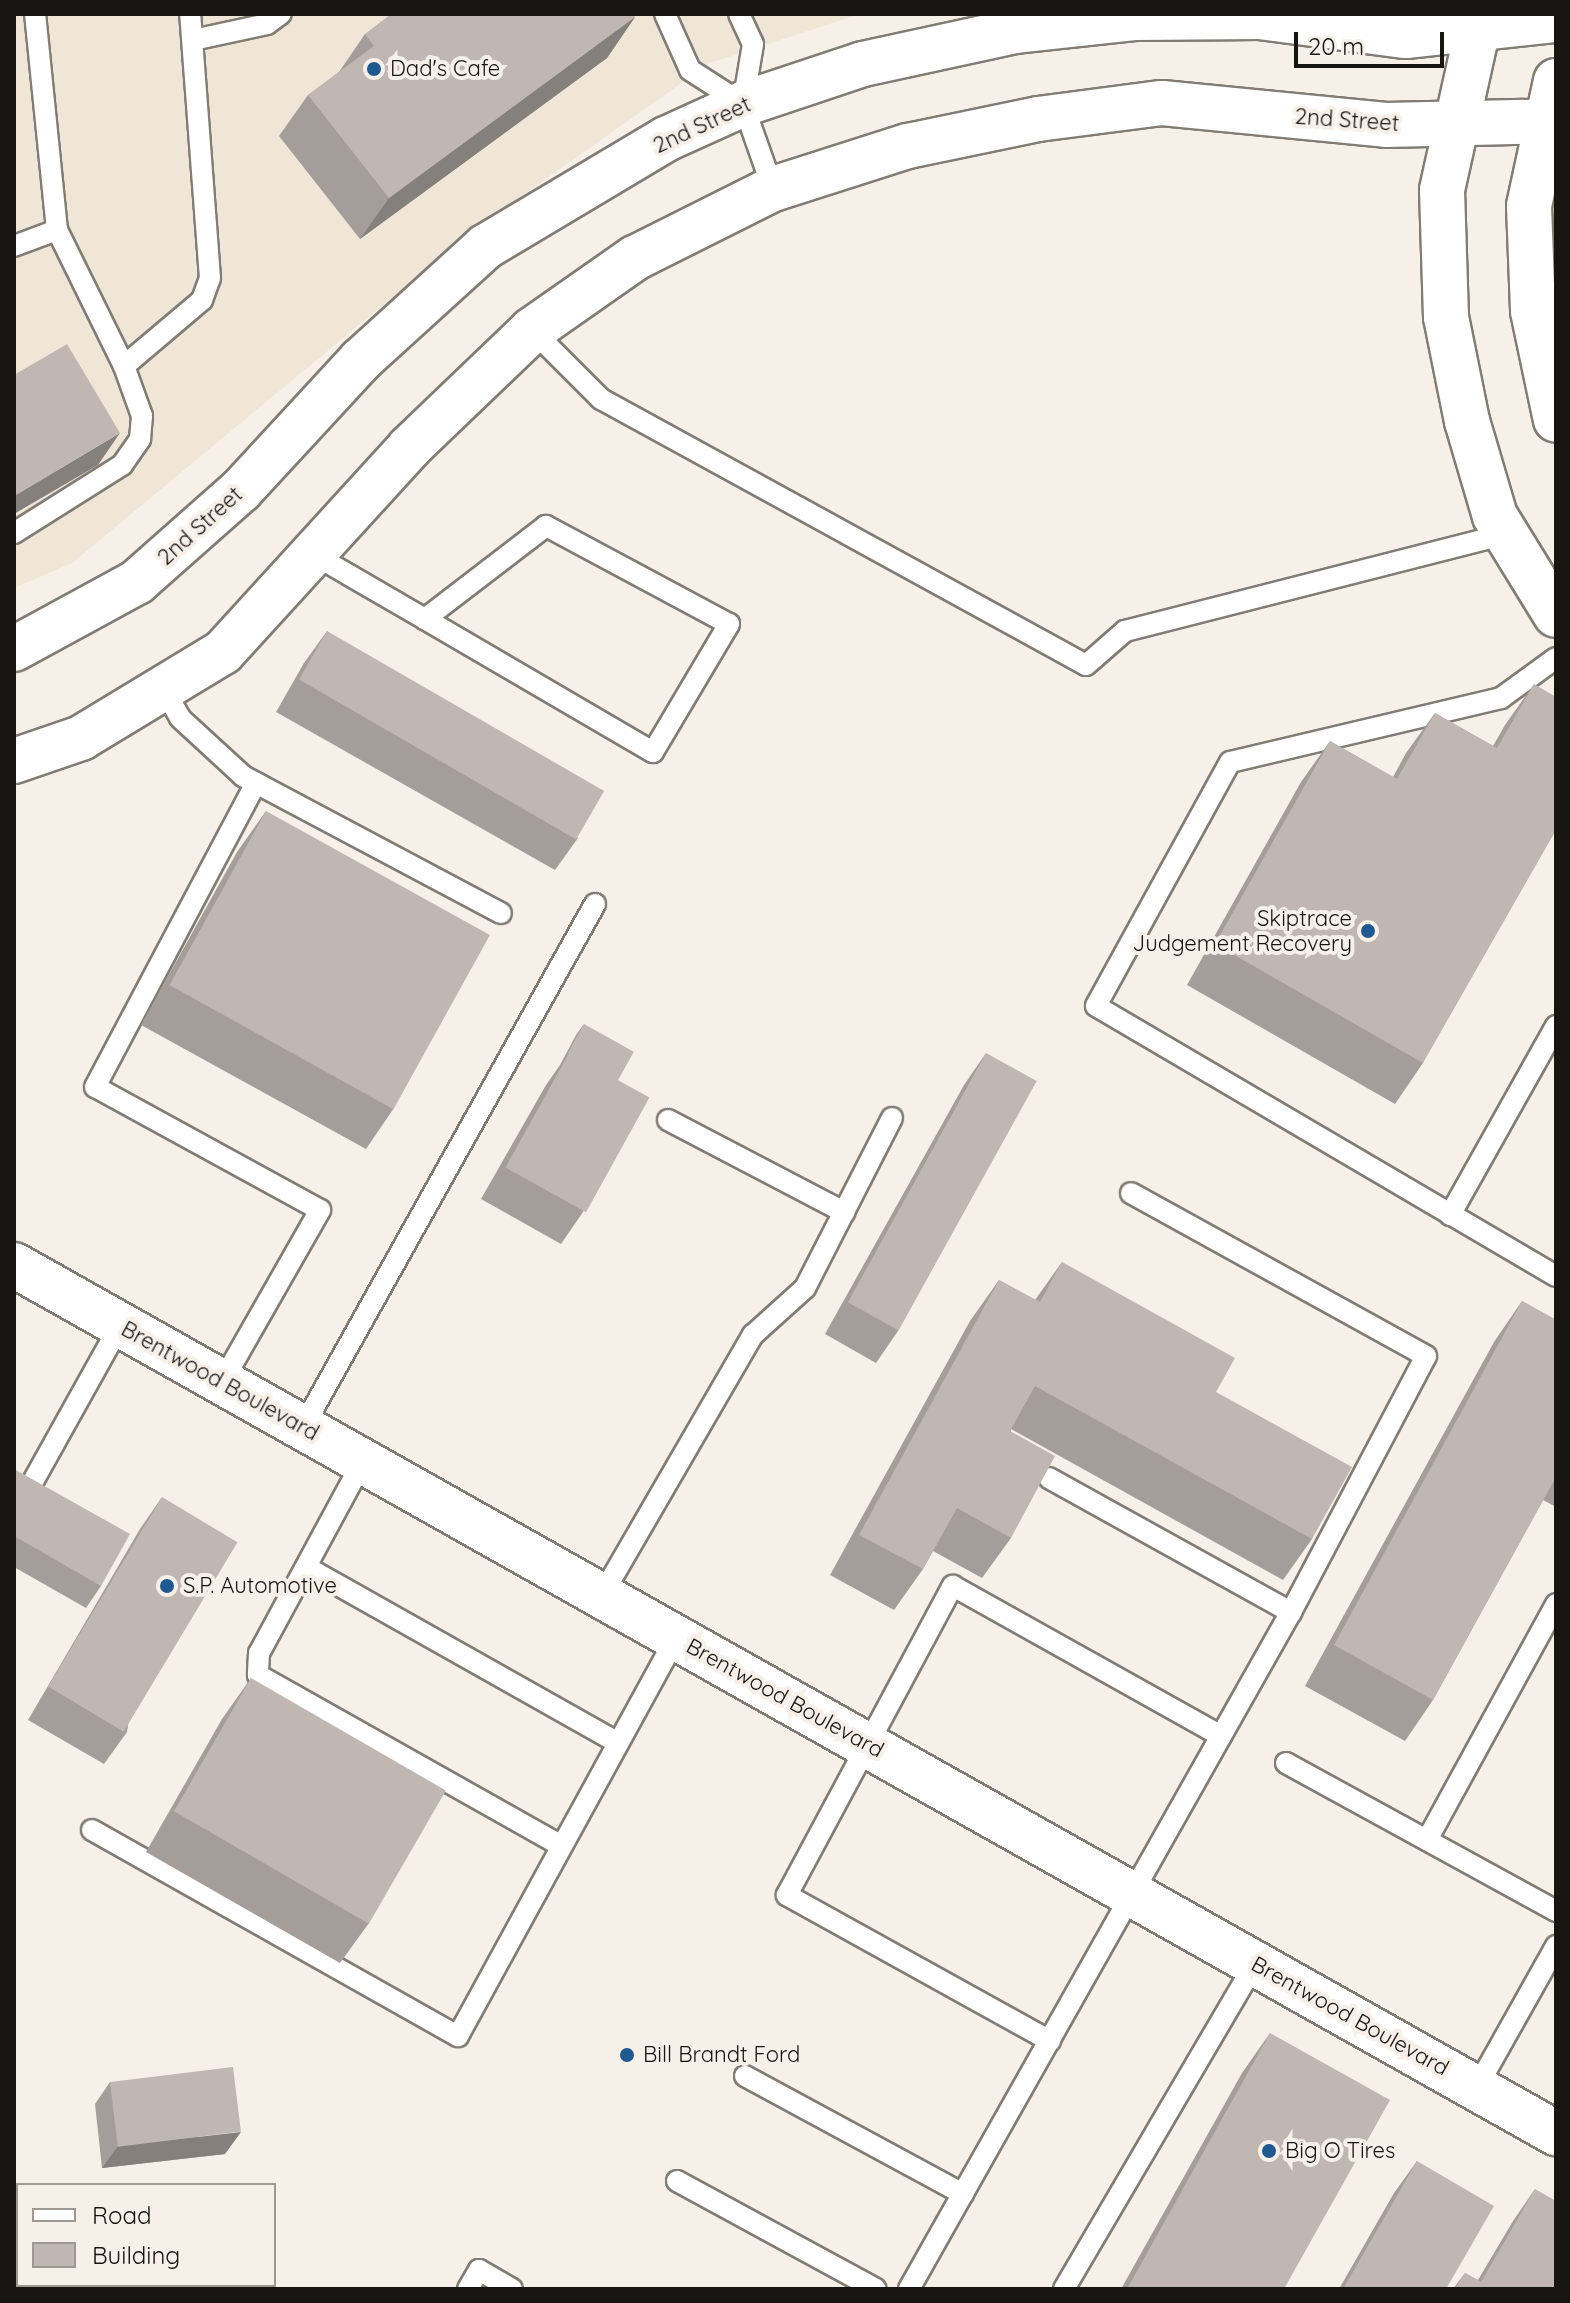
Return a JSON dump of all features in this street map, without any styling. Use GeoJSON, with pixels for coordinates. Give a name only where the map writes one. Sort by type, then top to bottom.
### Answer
{"type":"FeatureCollection","features":[{"type":"Feature","properties":{"kind":"street","name":"2nd Street"},"geometry":{"type":"LineString","coordinates":[[14,649],[137,582],[241,490],[361,360],[485,247],[666,139],[743,104],[878,61],[1016,31],[1136,18],[1259,17],[1406,36],[1480,22],[1556,20]]}},
{"type":"Feature","properties":{"kind":"street"},"geometry":{"type":"LineString","coordinates":[[1480,22],[1442,190],[1446,317],[1467,421],[1505,534],[1556,615]]}},
{"type":"Feature","properties":{"kind":"street","name":"2nd Street"},"geometry":{"type":"LineString","coordinates":[[14,761],[81,738],[223,652],[409,448],[532,330],[635,258],[773,189],[908,146],[1038,119],[1162,103],[1386,125],[1456,125],[1553,108]]}},
{"type":"Feature","properties":{"kind":"street"},"geometry":{"type":"LineString","coordinates":[[1553,108],[1529,221],[1533,311],[1556,420]]}},
{"type":"Feature","properties":{"kind":"street","name":"Brentwood Boulevard"},"geometry":{"type":"LineString","coordinates":[[14,1265],[1556,2133]]}},
{"type":"Feature","properties":{"kind":"lane"},"geometry":{"type":"LineString","coordinates":[[14,533],[122,465],[134,448],[142,416],[124,366],[57,230],[35,14]]}},
{"type":"Feature","properties":{"kind":"lane"},"geometry":{"type":"LineString","coordinates":[[124,366],[202,300],[210,278],[190,14]]}},
{"type":"Feature","properties":{"kind":"lane"},"geometry":{"type":"LineString","coordinates":[[193,40],[267,24],[281,14]]}},
{"type":"Feature","properties":{"kind":"lane"},"geometry":{"type":"LineString","coordinates":[[665,14],[690,70],[743,104]]}},
{"type":"Feature","properties":{"kind":"lane"},"geometry":{"type":"LineString","coordinates":[[739,14],[753,44],[743,104],[773,189]]}},
{"type":"Feature","properties":{"kind":"lane"},"geometry":{"type":"LineString","coordinates":[[14,246],[57,230]]}},
{"type":"Feature","properties":{"kind":"lane"},"geometry":{"type":"LineString","coordinates":[[532,330],[601,399],[1086,665],[1125,631],[1505,534]]}},
{"type":"Feature","properties":{"kind":"lane"},"geometry":{"type":"LineString","coordinates":[[313,554],[653,752],[729,624],[546,526],[425,619]]}},
{"type":"Feature","properties":{"kind":"lane"},"geometry":{"type":"LineString","coordinates":[[1556,658],[1501,698],[1230,762],[1096,1006],[1556,1276]]}},
{"type":"Feature","properties":{"kind":"lane"},"geometry":{"type":"LineString","coordinates":[[163,688],[180,718],[256,783],[501,913]]}},
{"type":"Feature","properties":{"kind":"lane"},"geometry":{"type":"LineString","coordinates":[[222,1382],[320,1210],[95,1087],[256,783]]}},
{"type":"Feature","properties":{"kind":"lane"},"geometry":{"type":"LineString","coordinates":[[303,1427],[595,904]]}},
{"type":"Feature","properties":{"kind":"lane"},"geometry":{"type":"LineString","coordinates":[[1450,1215],[1556,1026]]}},
{"type":"Feature","properties":{"kind":"lane"},"geometry":{"type":"LineString","coordinates":[[602,1595],[753,1335],[805,1288],[892,1118]]}},
{"type":"Feature","properties":{"kind":"lane"},"geometry":{"type":"LineString","coordinates":[[668,1120],[844,1212]]}},
{"type":"Feature","properties":{"kind":"lane"},"geometry":{"type":"LineString","coordinates":[[909,2289],[1291,1612],[1426,1356],[1131,1193]]}},
{"type":"Feature","properties":{"kind":"lane"},"geometry":{"type":"LineString","coordinates":[[20,1504],[120,1325]]}},
{"type":"Feature","properties":{"kind":"lane"},"geometry":{"type":"LineString","coordinates":[[363,1461],[259,1653],[258,1675],[561,1846]]}},
{"type":"Feature","properties":{"kind":"lane"},"geometry":{"type":"LineString","coordinates":[[1049,1478],[1291,1612]]}},
{"type":"Feature","properties":{"kind":"lane"},"geometry":{"type":"LineString","coordinates":[[306,1567],[618,1743]]}},
{"type":"Feature","properties":{"kind":"lane"},"geometry":{"type":"LineString","coordinates":[[1050,2041],[787,1895],[953,1586],[1221,1736]]}},
{"type":"Feature","properties":{"kind":"lane"},"geometry":{"type":"LineString","coordinates":[[1427,1840],[1556,1604]]}},
{"type":"Feature","properties":{"kind":"lane"},"geometry":{"type":"LineString","coordinates":[[92,1830],[458,2036],[676,1637]]}},
{"type":"Feature","properties":{"kind":"lane"},"geometry":{"type":"LineString","coordinates":[[1286,1763],[1556,1911]]}},
{"type":"Feature","properties":{"kind":"lane"},"geometry":{"type":"LineString","coordinates":[[1477,2087],[1556,1946]]}},
{"type":"Feature","properties":{"kind":"lane"},"geometry":{"type":"LineString","coordinates":[[1064,2289],[1255,1963]]}},
{"type":"Feature","properties":{"kind":"lane"},"geometry":{"type":"LineString","coordinates":[[745,2076],[963,2194]]}},
{"type":"Feature","properties":{"kind":"lane"},"geometry":{"type":"LineString","coordinates":[[677,2181],[876,2289]]}},
{"type":"Feature","properties":{"kind":"lane"},"geometry":{"type":"LineString","coordinates":[[468,2289],[479,2270],[512,2289]]}},
{"type":"Feature","properties":{"kind":"shaded area"},"geometry":{"type":"Polygon","coordinates":[[[14,14],[860,14],[710,63],[476,228],[72,563],[14,588],[14,14]]]}},
{"type":"Feature","properties":{"kind":"building"},"geometry":{"type":"Polygon","coordinates":[[[391,14],[633,14],[635,17],[389,198],[308,95],[374,46],[365,34],[391,14]]]}},
{"type":"Feature","properties":{"kind":"building"},"geometry":{"type":"Polygon","coordinates":[[[67,344],[120,433],[14,496],[14,375],[67,344]]]}},
{"type":"Feature","properties":{"kind":"building"},"geometry":{"type":"Polygon","coordinates":[[[327,631],[604,791],[576,839],[299,679],[327,631]]]}},
{"type":"Feature","properties":{"kind":"building"},"geometry":{"type":"Polygon","coordinates":[[[1534,684],[1556,697],[1556,830],[1423,1063],[1215,944],[1330,741],[1397,779],[1435,713],[1497,748],[1534,684]]]}},
{"type":"Feature","properties":{"kind":"building"},"geometry":{"type":"Polygon","coordinates":[[[266,811],[490,935],[393,1109],[170,985],[266,811]]]}},
{"type":"Feature","properties":{"kind":"building"},"geometry":{"type":"Polygon","coordinates":[[[584,1024],[634,1052],[618,1080],[568,1053],[584,1024]]]}},
{"type":"Feature","properties":{"kind":"building"},"geometry":{"type":"Polygon","coordinates":[[[569,1053],[649,1098],[586,1212],[505,1168],[569,1053]]]}},
{"type":"Feature","properties":{"kind":"building"},"geometry":{"type":"Polygon","coordinates":[[[986,1053],[1037,1081],[899,1330],[848,1302],[986,1053]]]}},
{"type":"Feature","properties":{"kind":"building"},"geometry":{"type":"Polygon","coordinates":[[[1062,1262],[1235,1358],[1216,1392],[1352,1467],[1312,1539],[1035,1386],[1010,1431],[1055,1456],[1011,1538],[957,1508],[923,1569],[859,1535],[999,1280],[1040,1302],[1062,1262]]]}},
{"type":"Feature","properties":{"kind":"building"},"geometry":{"type":"Polygon","coordinates":[[[1522,1301],[1556,1320],[1556,1477],[1433,1700],[1334,1645],[1522,1301]]]}},
{"type":"Feature","properties":{"kind":"building"},"geometry":{"type":"Polygon","coordinates":[[[14,1469],[130,1534],[101,1586],[14,1536],[14,1469]]]}},
{"type":"Feature","properties":{"kind":"building"},"geometry":{"type":"Polygon","coordinates":[[[162,1497],[237,1542],[124,1732],[48,1686],[162,1497]]]}},
{"type":"Feature","properties":{"kind":"building"},"geometry":{"type":"Polygon","coordinates":[[[251,1678],[446,1790],[369,1924],[174,1811],[251,1678]]]}},
{"type":"Feature","properties":{"kind":"building"},"geometry":{"type":"Polygon","coordinates":[[[1270,2033],[1390,2100],[1284,2289],[1127,2289],[1270,2033]]]}},
{"type":"Feature","properties":{"kind":"building"},"geometry":{"type":"Polygon","coordinates":[[[233,2067],[241,2132],[118,2147],[110,2082],[233,2067]]]}},
{"type":"Feature","properties":{"kind":"building"},"geometry":{"type":"Polygon","coordinates":[[[1417,2161],[1494,2206],[1446,2289],[1343,2289],[1417,2161]]]}},
{"type":"Feature","properties":{"kind":"building"},"geometry":{"type":"Polygon","coordinates":[[[1535,2189],[1556,2201],[1556,2289],[1455,2289],[1465,2273],[1481,2282],[1535,2189]]]}},
{"type":"Feature","properties":{"kind":"place","name":"Dad's Cafe"},"geometry":{"type":"Point","coordinates":[374,69]}},
{"type":"Feature","properties":{"kind":"place","name":"Skiptrace Judgement Recovery"},"geometry":{"type":"Point","coordinates":[1368,931]}},
{"type":"Feature","properties":{"kind":"place","name":"S.P. Automotive"},"geometry":{"type":"Point","coordinates":[167,1586]}},
{"type":"Feature","properties":{"kind":"place","name":"Bill Brandt Ford"},"geometry":{"type":"Point","coordinates":[627,2055]}},
{"type":"Feature","properties":{"kind":"place","name":"Big O Tires"},"geometry":{"type":"Point","coordinates":[1269,2151]}}]}
